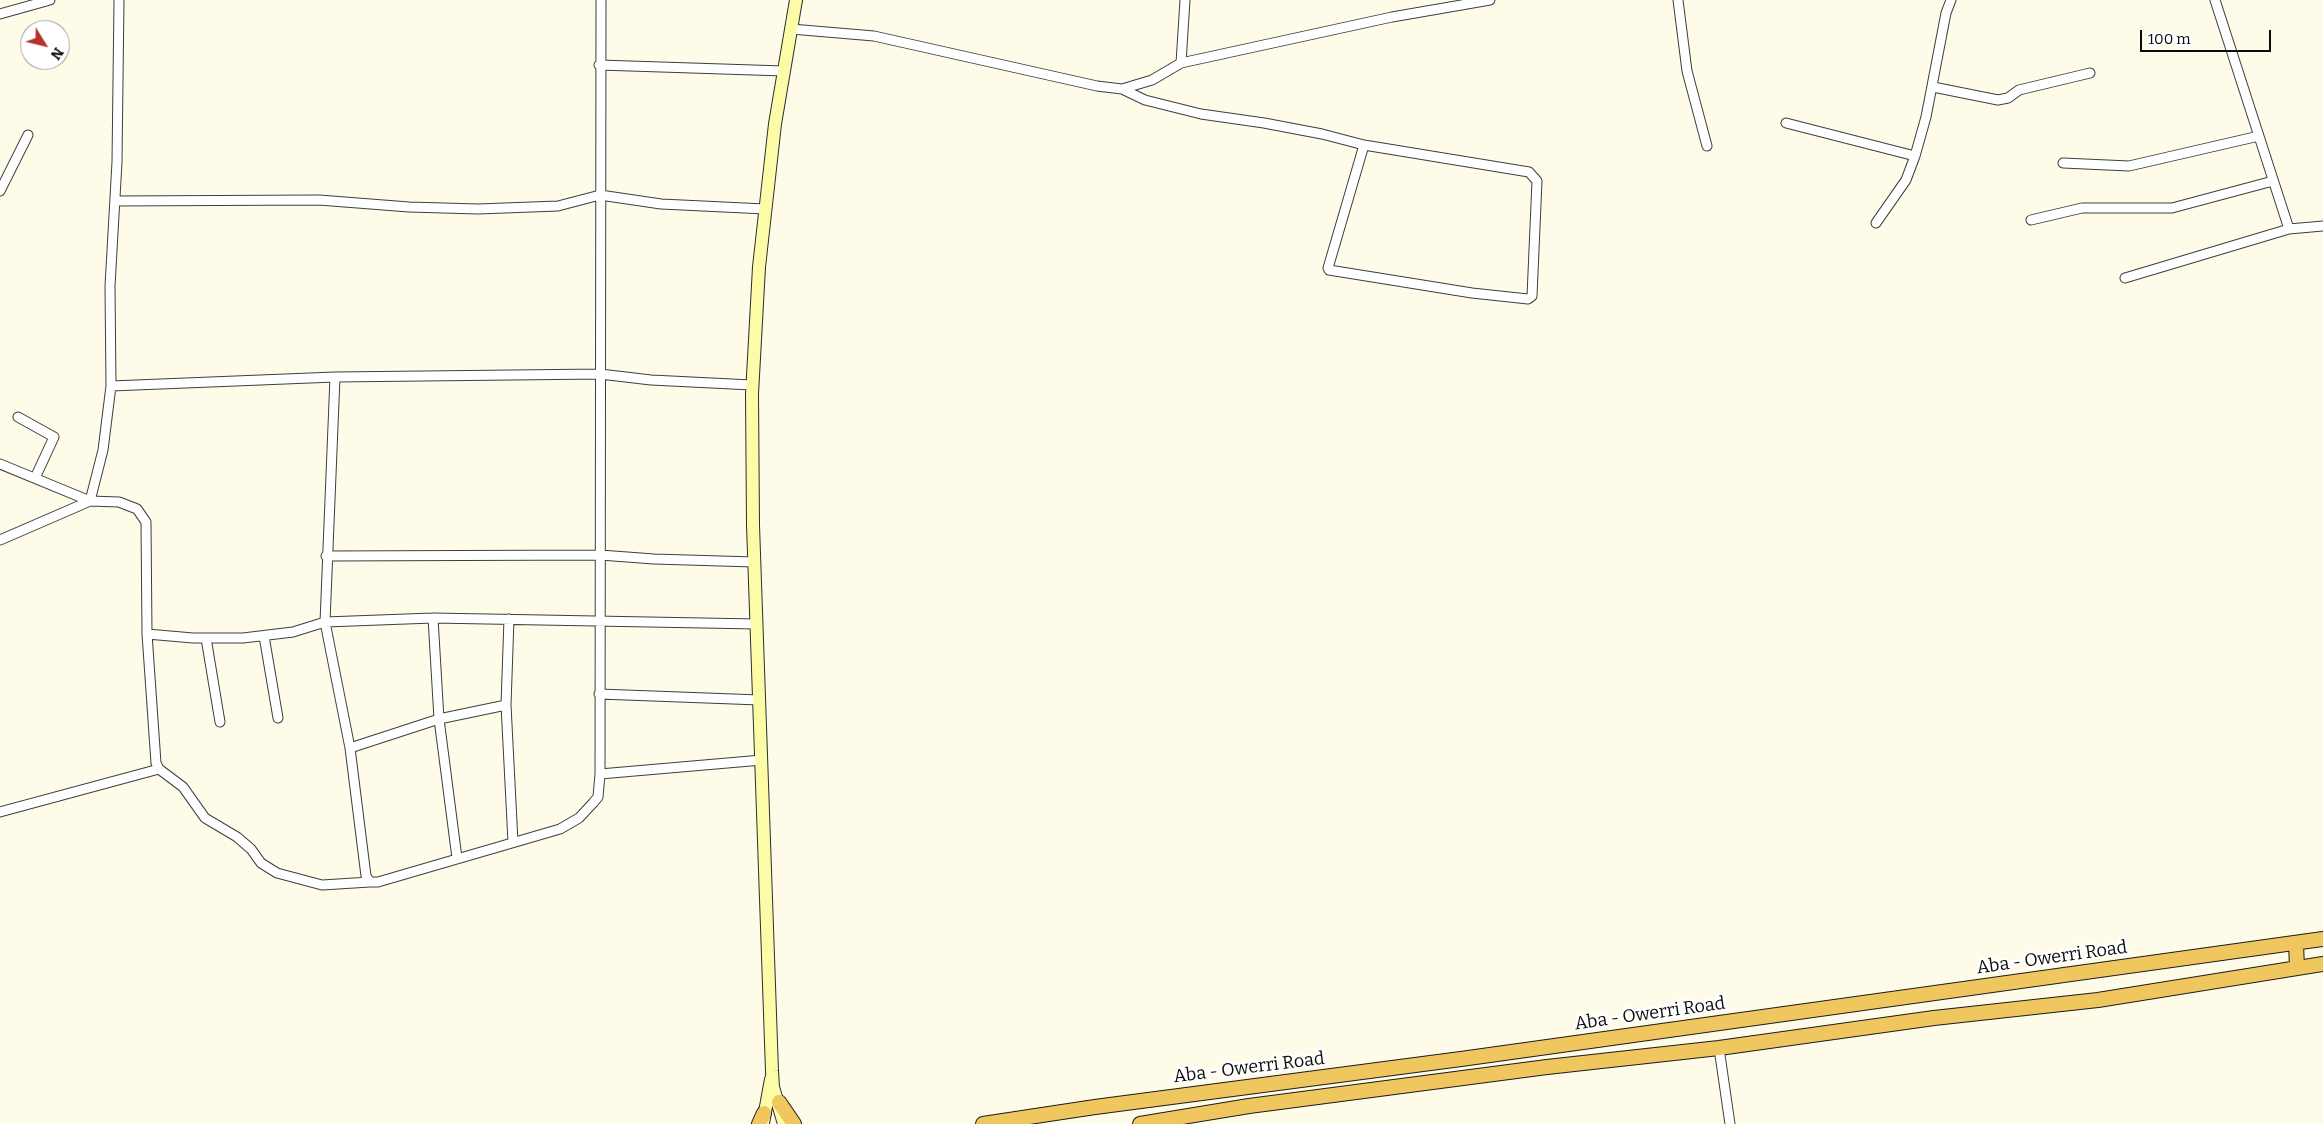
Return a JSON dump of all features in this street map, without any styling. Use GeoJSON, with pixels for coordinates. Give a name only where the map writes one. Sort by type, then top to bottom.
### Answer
{"type":"FeatureCollection","features":[{"type":"Feature","properties":{"kind":"highway","name":"Aba - Owerri Road"},"geometry":{"type":"LineString","coordinates":[[983,1124],[1095,1107],[1461,1059],[2323,939]]}},
{"type":"Feature","properties":{"kind":"highway"},"geometry":{"type":"LineString","coordinates":[[2296,943],[2297,968]]}},
{"type":"Feature","properties":{"kind":"highway"},"geometry":{"type":"LineString","coordinates":[[1140,1124],[1249,1106],[1462,1078],[1719,1048],[1928,1019],[2098,1000],[2323,964]]}},
{"type":"Feature","properties":{"kind":"highway"},"geometry":{"type":"LineString","coordinates":[[1461,1059],[1462,1078]]}},
{"type":"Feature","properties":{"kind":"highway"},"geometry":{"type":"LineString","coordinates":[[778,1102],[794,1124]]}},
{"type":"Feature","properties":{"kind":"main road"},"geometry":{"type":"LineString","coordinates":[[784,1124],[773,1087],[772,1071],[754,562],[752,384],[759,267],[765,209],[796,0]]}},
{"type":"Feature","properties":{"kind":"main road"},"geometry":{"type":"LineString","coordinates":[[762,1120],[772,1071]]}},
{"type":"Feature","properties":{"kind":"street"},"geometry":{"type":"LineString","coordinates":[[0,14],[50,0]]}},
{"type":"Feature","properties":{"kind":"street"},"geometry":{"type":"LineString","coordinates":[[90,501],[102,450],[110,386],[110,286],[115,201],[119,0]]}},
{"type":"Feature","properties":{"kind":"street"},"geometry":{"type":"LineString","coordinates":[[0,464],[90,501],[120,502],[136,509],[146,522],[147,634],[156,763],[159,769],[183,787],[205,818],[238,837],[251,849],[261,863],[276,872],[322,885],[378,882],[560,829],[579,818],[598,797],[600,774],[600,0]]}},
{"type":"Feature","properties":{"kind":"street"},"geometry":{"type":"LineString","coordinates":[[1181,63],[1184,0]]}},
{"type":"Feature","properties":{"kind":"street"},"geometry":{"type":"LineString","coordinates":[[1122,89],[1152,80],[1181,63],[1392,17],[1490,0]]}},
{"type":"Feature","properties":{"kind":"street"},"geometry":{"type":"LineString","coordinates":[[1678,0],[1687,71],[1707,146]]}},
{"type":"Feature","properties":{"kind":"street"},"geometry":{"type":"LineString","coordinates":[[1876,223],[1906,180],[1915,156],[1933,87],[1946,13],[1951,0]]}},
{"type":"Feature","properties":{"kind":"street"},"geometry":{"type":"LineString","coordinates":[[2214,0],[2289,229]]}},
{"type":"Feature","properties":{"kind":"street"},"geometry":{"type":"LineString","coordinates":[[791,30],[874,36],[1079,82],[1122,89],[1145,100],[1201,114],[1312,132],[1364,145],[1529,172],[1537,181],[1532,296],[1528,300],[1472,293],[1329,270],[1328,268],[1364,145]]}},
{"type":"Feature","properties":{"kind":"street"},"geometry":{"type":"LineString","coordinates":[[599,65],[784,71]]}},
{"type":"Feature","properties":{"kind":"street"},"geometry":{"type":"LineString","coordinates":[[1933,87],[1998,100],[2008,98],[2019,90],[2090,74]]}},
{"type":"Feature","properties":{"kind":"street"},"geometry":{"type":"LineString","coordinates":[[1786,123],[1915,156]]}},
{"type":"Feature","properties":{"kind":"street"},"geometry":{"type":"LineString","coordinates":[[0,191],[28,135]]}},
{"type":"Feature","properties":{"kind":"street"},"geometry":{"type":"LineString","coordinates":[[2062,163],[2129,166],[2259,136]]}},
{"type":"Feature","properties":{"kind":"street"},"geometry":{"type":"LineString","coordinates":[[2031,220],[2082,208],[2172,208],[2273,181]]}},
{"type":"Feature","properties":{"kind":"street"},"geometry":{"type":"LineString","coordinates":[[115,201],[320,200],[409,207],[478,208],[558,206],[600,196],[661,204],[765,209]]}},
{"type":"Feature","properties":{"kind":"street"},"geometry":{"type":"LineString","coordinates":[[2125,278],[2289,229],[2323,226]]}},
{"type":"Feature","properties":{"kind":"street"},"geometry":{"type":"LineString","coordinates":[[110,386],[335,377],[600,374],[651,380],[752,384]]}},
{"type":"Feature","properties":{"kind":"street"},"geometry":{"type":"LineString","coordinates":[[335,377],[326,556],[325,622],[350,748],[366,876],[370,882]]}},
{"type":"Feature","properties":{"kind":"street"},"geometry":{"type":"LineString","coordinates":[[18,417],[54,437],[35,478]]}},
{"type":"Feature","properties":{"kind":"street"},"geometry":{"type":"LineString","coordinates":[[0,540],[90,501]]}},
{"type":"Feature","properties":{"kind":"street"},"geometry":{"type":"LineString","coordinates":[[326,556],[600,555],[654,559],[754,562]]}},
{"type":"Feature","properties":{"kind":"street"},"geometry":{"type":"LineString","coordinates":[[147,634],[206,638],[264,636],[293,632],[325,622],[433,618],[757,624]]}},
{"type":"Feature","properties":{"kind":"street"},"geometry":{"type":"LineString","coordinates":[[433,618],[439,719],[457,858]]}},
{"type":"Feature","properties":{"kind":"street"},"geometry":{"type":"LineString","coordinates":[[509,620],[506,705],[513,842]]}},
{"type":"Feature","properties":{"kind":"street"},"geometry":{"type":"LineString","coordinates":[[264,636],[278,718]]}},
{"type":"Feature","properties":{"kind":"street"},"geometry":{"type":"LineString","coordinates":[[206,638],[220,722]]}},
{"type":"Feature","properties":{"kind":"street"},"geometry":{"type":"LineString","coordinates":[[599,694],[760,700]]}},
{"type":"Feature","properties":{"kind":"street"},"geometry":{"type":"LineString","coordinates":[[350,748],[439,719],[506,705]]}},
{"type":"Feature","properties":{"kind":"street"},"geometry":{"type":"LineString","coordinates":[[600,774],[762,760]]}},
{"type":"Feature","properties":{"kind":"street"},"geometry":{"type":"LineString","coordinates":[[0,812],[159,769]]}},
{"type":"Feature","properties":{"kind":"street"},"geometry":{"type":"LineString","coordinates":[[1719,1048],[1730,1124]]}}]}
